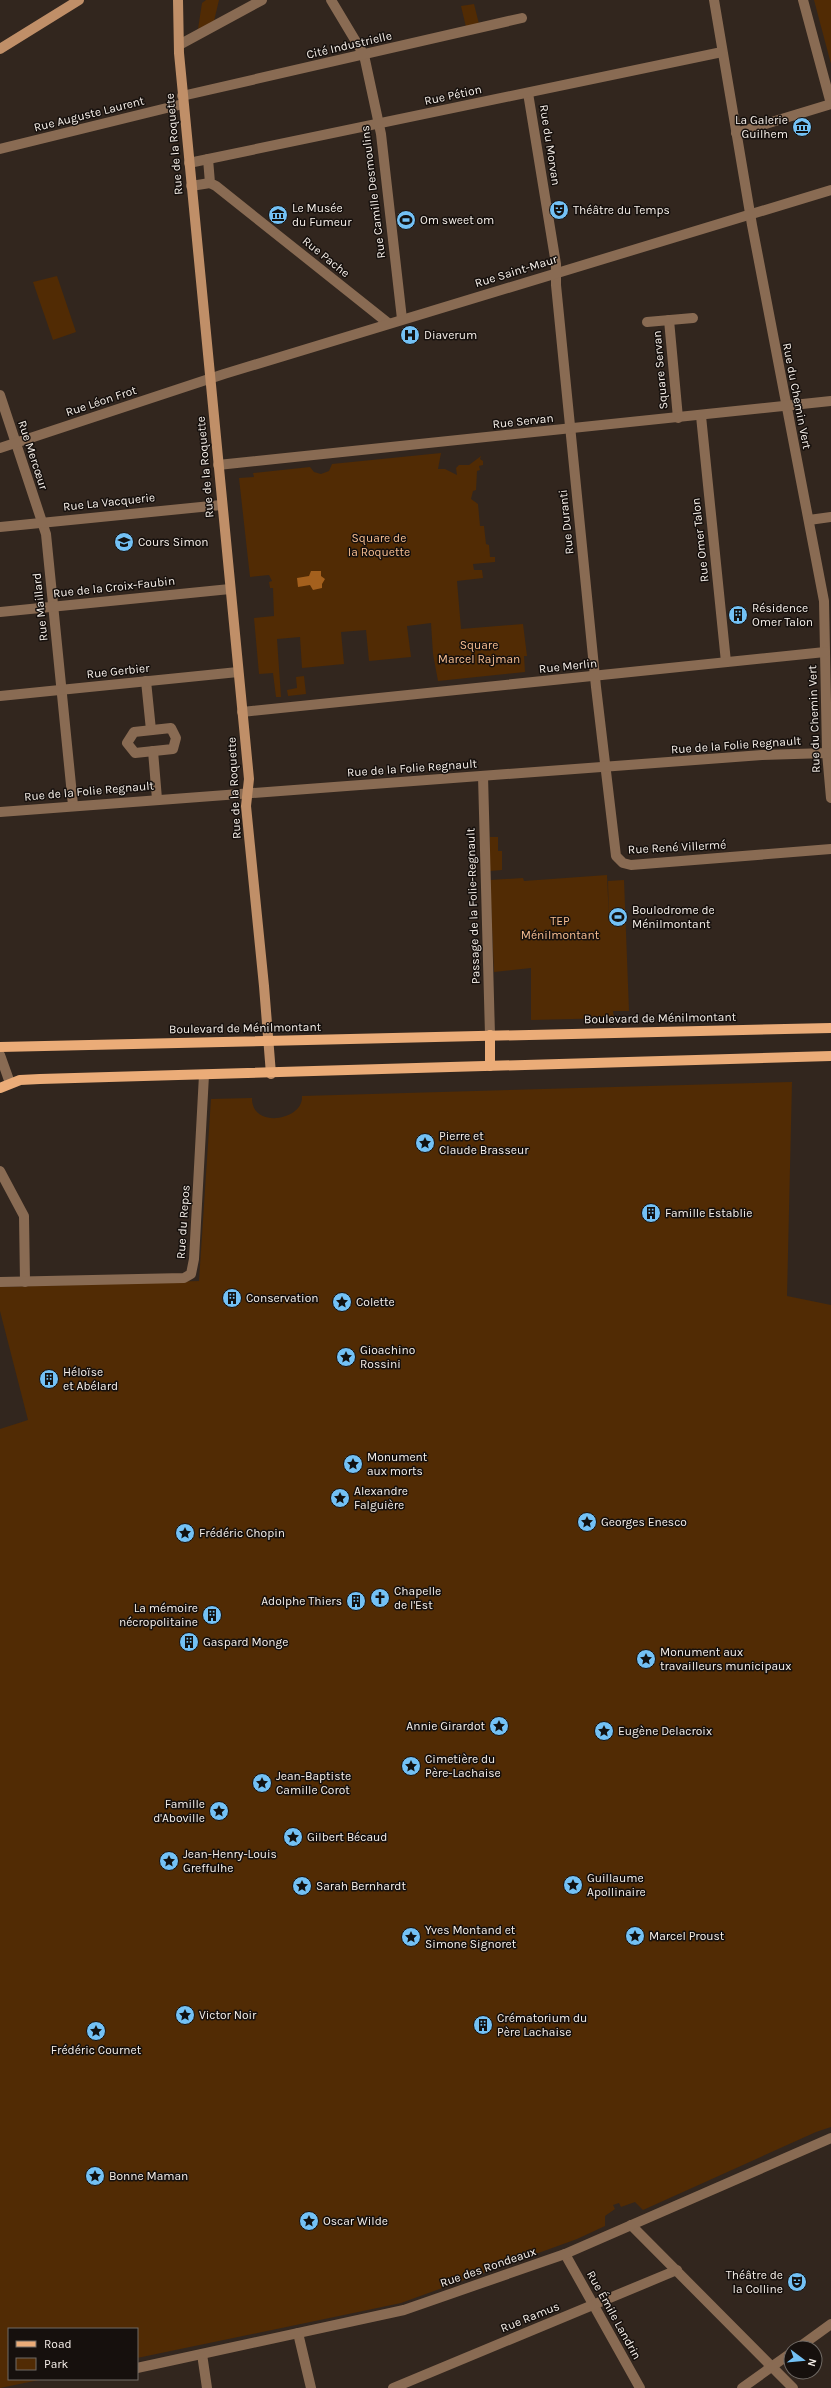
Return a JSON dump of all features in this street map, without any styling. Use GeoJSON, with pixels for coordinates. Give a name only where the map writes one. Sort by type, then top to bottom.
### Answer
{"type":"FeatureCollection","features":[{"type":"Feature","properties":{"kind":"main road","name":"Boulevard de Ménilmontant"},"geometry":{"type":"LineString","coordinates":[[0,1047],[831,1028]]}},
{"type":"Feature","properties":{"kind":"main road"},"geometry":{"type":"LineString","coordinates":[[490,1035],[490,1066]]}},
{"type":"Feature","properties":{"kind":"main road"},"geometry":{"type":"LineString","coordinates":[[0,1088],[10,1083],[40,1079],[271,1074],[831,1056]]}},
{"type":"Feature","properties":{"kind":"street"},"geometry":{"type":"LineString","coordinates":[[0,49],[79,0]]}},
{"type":"Feature","properties":{"kind":"street","name":"Rue de la Roquette"},"geometry":{"type":"LineString","coordinates":[[178,0],[178,45],[221,505],[249,779],[246,806],[271,1074]]}},
{"type":"Feature","properties":{"kind":"street"},"geometry":{"type":"LineString","coordinates":[[178,45],[262,0]]}},
{"type":"Feature","properties":{"kind":"street","name":"Rue Camille Desmoulins"},"geometry":{"type":"LineString","coordinates":[[331,0],[364,55],[379,124],[402,319]]}},
{"type":"Feature","properties":{"kind":"street","name":"Rue du Chemin Vert"},"geometry":{"type":"LineString","coordinates":[[714,0],[736,133],[785,406],[824,601],[827,753],[831,798]]}},
{"type":"Feature","properties":{"kind":"street"},"geometry":{"type":"LineString","coordinates":[[736,133],[831,104],[803,0]]}},
{"type":"Feature","properties":{"kind":"street","name":"Cité Industrielle"},"geometry":{"type":"LineString","coordinates":[[183,100],[522,18]]}},
{"type":"Feature","properties":{"kind":"street","name":"Rue Pétion"},"geometry":{"type":"LineString","coordinates":[[189,163],[722,52]]}},
{"type":"Feature","properties":{"kind":"street","name":"Rue du Morvan"},"geometry":{"type":"LineString","coordinates":[[528,92],[556,274]]}},
{"type":"Feature","properties":{"kind":"street","name":"Rue Auguste Laurent"},"geometry":{"type":"LineString","coordinates":[[0,149],[183,100]]}},
{"type":"Feature","properties":{"kind":"street"},"geometry":{"type":"LineString","coordinates":[[191,186],[210,183],[208,159]]}},
{"type":"Feature","properties":{"kind":"street","name":"Rue Pache"},"geometry":{"type":"LineString","coordinates":[[210,183],[216,186],[388,323]]}},
{"type":"Feature","properties":{"kind":"street","name":"Rue Saint-Maur"},"geometry":{"type":"LineString","coordinates":[[210,379],[388,323],[556,274],[831,190]]}},
{"type":"Feature","properties":{"kind":"street","name":"Rue Duranti"},"geometry":{"type":"LineString","coordinates":[[556,274],[569,430],[605,767]]}},
{"type":"Feature","properties":{"kind":"street","name":"Square Servan"},"geometry":{"type":"LineString","coordinates":[[647,322],[693,318]]}},
{"type":"Feature","properties":{"kind":"street","name":"Square Servan"},"geometry":{"type":"LineString","coordinates":[[669,320],[678,418]]}},
{"type":"Feature","properties":{"kind":"street","name":"Rue Léon Frot"},"geometry":{"type":"LineString","coordinates":[[0,448],[210,379]]}},
{"type":"Feature","properties":{"kind":"street","name":"Rue Mercœur"},"geometry":{"type":"LineString","coordinates":[[0,396],[43,522]]}},
{"type":"Feature","properties":{"kind":"street","name":"Rue Servan"},"geometry":{"type":"LineString","coordinates":[[218,465],[569,430],[831,401]]}},
{"type":"Feature","properties":{"kind":"street","name":"Rue Omer Talon"},"geometry":{"type":"LineString","coordinates":[[701,416],[726,662]]}},
{"type":"Feature","properties":{"kind":"street","name":"Rue La Vacquerie"},"geometry":{"type":"LineString","coordinates":[[0,527],[221,505]]}},
{"type":"Feature","properties":{"kind":"street"},"geometry":{"type":"LineString","coordinates":[[809,520],[831,517]]}},
{"type":"Feature","properties":{"kind":"street","name":"Rue Maillard"},"geometry":{"type":"LineString","coordinates":[[43,522],[46,534],[73,805]]}},
{"type":"Feature","properties":{"kind":"street","name":"Rue de la Croix-Faubin"},"geometry":{"type":"LineString","coordinates":[[0,612],[230,589]]}},
{"type":"Feature","properties":{"kind":"street","name":"Rue Merlin"},"geometry":{"type":"LineString","coordinates":[[242,712],[595,677],[825,652]]}},
{"type":"Feature","properties":{"kind":"street","name":"Rue Gerbier"},"geometry":{"type":"LineString","coordinates":[[0,696],[238,672]]}},
{"type":"Feature","properties":{"kind":"street"},"geometry":{"type":"LineString","coordinates":[[146,681],[151,730]]}},
{"type":"Feature","properties":{"kind":"street"},"geometry":{"type":"LineString","coordinates":[[171,728],[176,738],[173,749],[153,751],[135,753],[127,743],[134,732],[171,728]]}},
{"type":"Feature","properties":{"kind":"street"},"geometry":{"type":"LineString","coordinates":[[153,751],[157,799]]}},
{"type":"Feature","properties":{"kind":"street","name":"Rue de la Folie Regnault"},"geometry":{"type":"LineString","coordinates":[[0,812],[73,805],[762,755],[827,753]]}},
{"type":"Feature","properties":{"kind":"street","name":"Rue René Villermé"},"geometry":{"type":"LineString","coordinates":[[605,767],[616,856],[626,864],[831,849]]}},
{"type":"Feature","properties":{"kind":"street","name":"Passage de la Folie-Regnault"},"geometry":{"type":"LineString","coordinates":[[483,776],[490,1035]]}},
{"type":"Feature","properties":{"kind":"street"},"geometry":{"type":"LineString","coordinates":[[0,1055],[10,1083]]}},
{"type":"Feature","properties":{"kind":"street","name":"Rue du Repos"},"geometry":{"type":"LineString","coordinates":[[0,1282],[184,1278],[191,1274],[194,1259],[204,1075]]}},
{"type":"Feature","properties":{"kind":"street"},"geometry":{"type":"LineString","coordinates":[[0,1171],[24,1216],[25,1282]]}},
{"type":"Feature","properties":{"kind":"street","name":"Rue des Rondeaux"},"geometry":{"type":"LineString","coordinates":[[138,2368],[404,2310],[565,2254],[831,2138]]}},
{"type":"Feature","properties":{"kind":"street"},"geometry":{"type":"LineString","coordinates":[[631,2225],[793,2388]]}},
{"type":"Feature","properties":{"kind":"street","name":"Rue Émile Landrin"},"geometry":{"type":"LineString","coordinates":[[565,2254],[640,2388]]}},
{"type":"Feature","properties":{"kind":"street","name":"Rue Ramus"},"geometry":{"type":"LineString","coordinates":[[393,2388],[677,2270]]}},
{"type":"Feature","properties":{"kind":"street"},"geometry":{"type":"LineString","coordinates":[[809,2340],[831,2324]]}},
{"type":"Feature","properties":{"kind":"street"},"geometry":{"type":"LineString","coordinates":[[298,2333],[311,2388]]}},
{"type":"Feature","properties":{"kind":"street"},"geometry":{"type":"LineString","coordinates":[[202,2354],[207,2388]]}},
{"type":"Feature","properties":{"kind":"street"},"geometry":{"type":"LineString","coordinates":[[742,2388],[783,2359]]}},
{"type":"Feature","properties":{"kind":"green space"},"geometry":{"type":"Polygon","coordinates":[[[206,0],[219,0],[214,21],[198,29],[202,3],[206,0]]]}},
{"type":"Feature","properties":{"kind":"green space"},"geometry":{"type":"Polygon","coordinates":[[[814,0],[831,0],[831,64],[814,0]]]}},
{"type":"Feature","properties":{"kind":"green space"},"geometry":{"type":"Polygon","coordinates":[[[474,4],[479,24],[466,27],[461,6],[474,4]]]}},
{"type":"Feature","properties":{"kind":"green space"},"geometry":{"type":"Polygon","coordinates":[[[57,276],[76,332],[53,340],[33,282],[57,276]]]}},
{"type":"Feature","properties":{"kind":"green space","name":"Square de la Roquette"},"geometry":{"type":"Polygon","coordinates":[[[441,453],[438,469],[445,469],[457,475],[456,468],[459,465],[469,465],[481,456],[480,459],[483,461],[483,465],[479,466],[480,470],[477,471],[476,490],[473,491],[471,499],[478,504],[480,526],[484,526],[486,544],[489,545],[490,557],[495,557],[495,562],[473,564],[474,570],[482,570],[483,578],[457,581],[461,629],[523,624],[527,656],[524,656],[525,672],[438,681],[433,654],[431,623],[407,626],[411,657],[369,661],[366,630],[341,632],[344,664],[302,668],[300,637],[277,639],[281,697],[276,697],[273,673],[259,674],[254,618],[274,616],[273,588],[270,588],[269,582],[272,581],[269,575],[250,577],[239,478],[254,477],[253,473],[310,467],[314,472],[321,474],[329,471],[332,464],[441,453]]]}},
{"type":"Feature","properties":{"kind":"green space"},"geometry":{"type":"Polygon","coordinates":[[[304,676],[306,694],[288,696],[287,690],[297,688],[296,677],[304,676]]]}},
{"type":"Feature","properties":{"kind":"green space"},"geometry":{"type":"Polygon","coordinates":[[[490,837],[498,837],[498,851],[502,851],[502,870],[490,871],[490,837]]]}},
{"type":"Feature","properties":{"kind":"green space","name":"TEP Ménilmontant"},"geometry":{"type":"Polygon","coordinates":[[[607,875],[609,921],[608,881],[624,880],[629,1011],[613,1011],[614,1018],[531,1020],[531,968],[494,972],[490,880],[523,878],[524,881],[607,875]]]}},
{"type":"Feature","properties":{"kind":"green space","name":"Cimetière du Père-Lachaise"},"geometry":{"type":"Polygon","coordinates":[[[792,1082],[787,1296],[831,1305],[831,2127],[816,2132],[643,2210],[635,2202],[621,2207],[619,2203],[613,2205],[615,2209],[605,2216],[605,2226],[577,2239],[401,2303],[138,2358],[138,2328],[8,2328],[8,2380],[39,2380],[0,2388],[0,1429],[28,1420],[0,1311],[0,1287],[199,1281],[211,1099],[252,1098],[254,1108],[260,1114],[268,1118],[277,1118],[287,1116],[295,1111],[300,1105],[302,1096],[792,1082]]]}},
{"type":"Feature","properties":{"kind":"shaded area"},"geometry":{"type":"Polygon","coordinates":[[[311,571],[321,571],[321,576],[325,579],[322,584],[322,588],[313,590],[310,585],[298,587],[297,578],[309,576],[311,571]]]}},
{"type":"Feature","properties":{"kind":"place","name":"La Galerie Guilhem"},"geometry":{"type":"Point","coordinates":[802,127]}},
{"type":"Feature","properties":{"kind":"place","name":"Théâtre du Temps"},"geometry":{"type":"Point","coordinates":[559,210]}},
{"type":"Feature","properties":{"kind":"place","name":"Le Musée du Fumeur"},"geometry":{"type":"Point","coordinates":[278,215]}},
{"type":"Feature","properties":{"kind":"place","name":"Om sweet om"},"geometry":{"type":"Point","coordinates":[406,220]}},
{"type":"Feature","properties":{"kind":"place","name":"Diaverum"},"geometry":{"type":"Point","coordinates":[410,335]}},
{"type":"Feature","properties":{"kind":"place","name":"Cours Simon"},"geometry":{"type":"Point","coordinates":[124,542]}},
{"type":"Feature","properties":{"kind":"place","name":"Résidence Omer Talon"},"geometry":{"type":"Point","coordinates":[738,615]}},
{"type":"Feature","properties":{"kind":"place","name":"Boulodrome de Ménilmontant"},"geometry":{"type":"Point","coordinates":[618,917]}},
{"type":"Feature","properties":{"kind":"place","name":"Pierre et Claude Brasseur"},"geometry":{"type":"Point","coordinates":[425,1143]}},
{"type":"Feature","properties":{"kind":"place","name":"Famille Establie"},"geometry":{"type":"Point","coordinates":[651,1213]}},
{"type":"Feature","properties":{"kind":"place","name":"Conservation"},"geometry":{"type":"Point","coordinates":[232,1298]}},
{"type":"Feature","properties":{"kind":"place","name":"Colette"},"geometry":{"type":"Point","coordinates":[342,1302]}},
{"type":"Feature","properties":{"kind":"place","name":"Gioachino Rossini"},"geometry":{"type":"Point","coordinates":[346,1357]}},
{"type":"Feature","properties":{"kind":"place","name":"Héloïse et Abélard"},"geometry":{"type":"Point","coordinates":[49,1379]}},
{"type":"Feature","properties":{"kind":"place","name":"Monument aux morts"},"geometry":{"type":"Point","coordinates":[353,1464]}},
{"type":"Feature","properties":{"kind":"place","name":"Alexandre Falguière"},"geometry":{"type":"Point","coordinates":[340,1498]}},
{"type":"Feature","properties":{"kind":"place","name":"Georges Enesco"},"geometry":{"type":"Point","coordinates":[587,1522]}},
{"type":"Feature","properties":{"kind":"place","name":"Frédéric Chopin"},"geometry":{"type":"Point","coordinates":[185,1533]}},
{"type":"Feature","properties":{"kind":"place","name":"Chapelle de l'Est"},"geometry":{"type":"Point","coordinates":[380,1598]}},
{"type":"Feature","properties":{"kind":"place","name":"Adolphe Thiers"},"geometry":{"type":"Point","coordinates":[356,1601]}},
{"type":"Feature","properties":{"kind":"place","name":"La mémoire nécropolitaine"},"geometry":{"type":"Point","coordinates":[212,1615]}},
{"type":"Feature","properties":{"kind":"place","name":"Gaspard Monge"},"geometry":{"type":"Point","coordinates":[189,1642]}},
{"type":"Feature","properties":{"kind":"place","name":"Monument aux travailleurs municipaux"},"geometry":{"type":"Point","coordinates":[646,1659]}},
{"type":"Feature","properties":{"kind":"place","name":"Annie Girardot"},"geometry":{"type":"Point","coordinates":[499,1726]}},
{"type":"Feature","properties":{"kind":"place","name":"Eugène Delacroix"},"geometry":{"type":"Point","coordinates":[604,1731]}},
{"type":"Feature","properties":{"kind":"place","name":"Cimetière du Père-Lachaise"},"geometry":{"type":"Point","coordinates":[411,1766]}},
{"type":"Feature","properties":{"kind":"place","name":"Jean-Baptiste Camille Corot"},"geometry":{"type":"Point","coordinates":[262,1783]}},
{"type":"Feature","properties":{"kind":"place","name":"Famille d'Aboville"},"geometry":{"type":"Point","coordinates":[219,1811]}},
{"type":"Feature","properties":{"kind":"place","name":"Gilbert Bécaud"},"geometry":{"type":"Point","coordinates":[293,1837]}},
{"type":"Feature","properties":{"kind":"place","name":"Jean-Henry-Louis Greffulhe"},"geometry":{"type":"Point","coordinates":[169,1861]}},
{"type":"Feature","properties":{"kind":"place","name":"Guillaume Apollinaire"},"geometry":{"type":"Point","coordinates":[573,1885]}},
{"type":"Feature","properties":{"kind":"place","name":"Sarah Bernhardt"},"geometry":{"type":"Point","coordinates":[302,1886]}},
{"type":"Feature","properties":{"kind":"place","name":"Marcel Proust"},"geometry":{"type":"Point","coordinates":[635,1936]}},
{"type":"Feature","properties":{"kind":"place","name":"Yves Montand et Simone Signoret"},"geometry":{"type":"Point","coordinates":[411,1937]}},
{"type":"Feature","properties":{"kind":"place","name":"Victor Noir"},"geometry":{"type":"Point","coordinates":[185,2015]}},
{"type":"Feature","properties":{"kind":"place","name":"Crématorium du Père Lachaise"},"geometry":{"type":"Point","coordinates":[483,2025]}},
{"type":"Feature","properties":{"kind":"place","name":"Frédéric Cournet"},"geometry":{"type":"Point","coordinates":[96,2031]}},
{"type":"Feature","properties":{"kind":"place","name":"Bonne Maman"},"geometry":{"type":"Point","coordinates":[95,2176]}},
{"type":"Feature","properties":{"kind":"place","name":"Oscar Wilde"},"geometry":{"type":"Point","coordinates":[309,2221]}},
{"type":"Feature","properties":{"kind":"place","name":"Théâtre de la Colline"},"geometry":{"type":"Point","coordinates":[797,2282]}},
{"type":"Feature","properties":{"kind":"park label","name":"Square Marcel Rajman"},"geometry":{"type":"Point","coordinates":[479,652]}}]}
